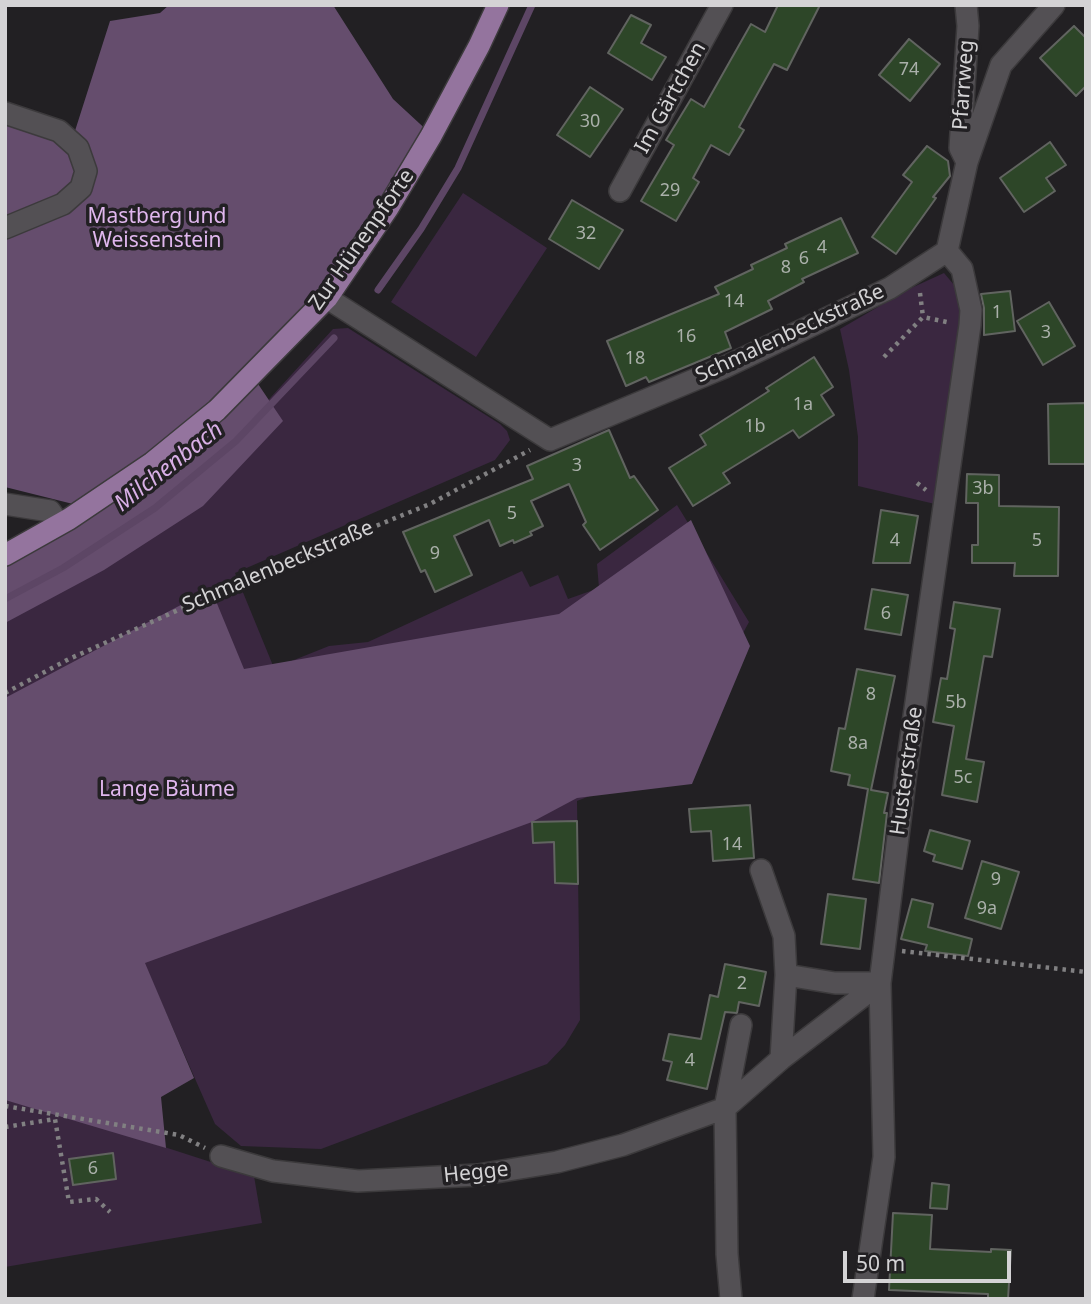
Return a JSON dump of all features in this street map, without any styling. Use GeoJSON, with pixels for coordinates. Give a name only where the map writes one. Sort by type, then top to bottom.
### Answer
{"type":"FeatureCollection","features":[{"type":"Feature","properties":{"kind":"main road","name":"Zur Hünenpforte"},"geometry":{"type":"LineString","coordinates":[[5,555],[55,518],[152,463],[217,410],[327,298],[388,208],[431,136],[498,5]]}},
{"type":"Feature","properties":{"kind":"street","name":"Im Gärtchen"},"geometry":{"type":"LineString","coordinates":[[620,191],[722,5]]}},
{"type":"Feature","properties":{"kind":"street","name":"Pfarrweg"},"geometry":{"type":"LineString","coordinates":[[966,5],[968,26],[960,148],[967,162]]}},
{"type":"Feature","properties":{"kind":"street"},"geometry":{"type":"LineString","coordinates":[[947,251],[967,162],[1001,65],[1054,5]]}},
{"type":"Feature","properties":{"kind":"street"},"geometry":{"type":"LineString","coordinates":[[5,113],[59,131],[78,148],[86,171],[81,188],[63,204],[5,228]]}},
{"type":"Feature","properties":{"kind":"street","name":"Schmalenbeckstraße"},"geometry":{"type":"LineString","coordinates":[[550,440],[582,419],[724,367],[890,288],[947,251]]}},
{"type":"Feature","properties":{"kind":"street","name":"Husterstraße"},"geometry":{"type":"LineString","coordinates":[[863,1299],[884,1157],[880,983],[908,759],[970,325],[971,310],[962,268],[947,251]]}},
{"type":"Feature","properties":{"kind":"street"},"geometry":{"type":"LineString","coordinates":[[327,298],[550,440]]}},
{"type":"Feature","properties":{"kind":"street"},"geometry":{"type":"LineString","coordinates":[[5,504],[55,518]]}},
{"type":"Feature","properties":{"kind":"street"},"geometry":{"type":"LineString","coordinates":[[761,870],[784,936],[786,975],[781,1059]]}},
{"type":"Feature","properties":{"kind":"street"},"geometry":{"type":"LineString","coordinates":[[786,975],[835,983],[880,983]]}},
{"type":"Feature","properties":{"kind":"street","name":"Hegge"},"geometry":{"type":"LineString","coordinates":[[221,1156],[274,1171],[358,1181],[478,1175],[557,1162],[623,1145],[725,1108],[781,1059],[880,983]]}},
{"type":"Feature","properties":{"kind":"street"},"geometry":{"type":"LineString","coordinates":[[731,1299],[724,1162],[725,1108],[741,1025]]}},
{"type":"Feature","properties":{"kind":"path"},"geometry":{"type":"LineString","coordinates":[[884,357],[923,317],[950,322]]}},
{"type":"Feature","properties":{"kind":"path","name":"Schmalenbeckstraße"},"geometry":{"type":"LineString","coordinates":[[5,693],[69,659],[259,573],[430,504],[550,440]]}},
{"type":"Feature","properties":{"kind":"path"},"geometry":{"type":"LineString","coordinates":[[884,948],[1086,972]]}},
{"type":"Feature","properties":{"kind":"path"},"geometry":{"type":"LineString","coordinates":[[5,1106],[178,1135],[221,1156]]}},
{"type":"Feature","properties":{"kind":"path"},"geometry":{"type":"LineString","coordinates":[[5,1127],[55,1119],[69,1202],[96,1199],[110,1212]]}},
{"type":"Feature","properties":{"kind":"green space","name":"Mastberg und Weissenstein"},"geometry":{"type":"Polygon","coordinates":[[[169,5],[333,5],[393,99],[432,135],[357,255],[252,375],[283,421],[203,506],[104,570],[5,623],[5,555],[85,507],[5,487],[5,118],[74,134],[110,21],[160,13],[169,5]]]}},
{"type":"Feature","properties":{"kind":"green space"},"geometry":{"type":"Polygon","coordinates":[[[463,193],[547,248],[476,357],[391,302],[463,193]]]}},
{"type":"Feature","properties":{"kind":"green space"},"geometry":{"type":"Polygon","coordinates":[[[944,273],[960,292],[961,339],[935,504],[858,486],[858,437],[849,370],[840,329],[909,289],[944,273]]]}},
{"type":"Feature","properties":{"kind":"green space","name":"Lange Bäume"},"geometry":{"type":"Polygon","coordinates":[[[348,328],[500,424],[507,431],[510,440],[495,460],[235,573],[274,668],[329,646],[368,642],[522,571],[530,587],[558,575],[568,599],[599,588],[597,564],[677,505],[749,622],[672,764],[577,801],[580,1020],[565,1045],[547,1064],[321,1149],[241,1146],[215,1124],[148,972],[5,1015],[5,585],[251,419],[333,329],[348,328]]]}},
{"type":"Feature","properties":{"kind":"green space","name":"Lange Bäume"},"geometry":{"type":"Polygon","coordinates":[[[691,520],[750,646],[692,784],[577,798],[532,822],[145,963],[194,1078],[161,1097],[166,1148],[5,1100],[5,698],[211,589],[244,669],[559,614],[691,520]]]}},
{"type":"Feature","properties":{"kind":"green space"},"geometry":{"type":"Polygon","coordinates":[[[5,1100],[84,1121],[254,1176],[262,1223],[5,1267],[5,1100]]]}},
{"type":"Feature","properties":{"kind":"building"},"geometry":{"type":"Polygon","coordinates":[[[778,5],[820,5],[787,70],[774,64],[739,127],[744,130],[729,155],[711,145],[693,178],[699,182],[676,221],[641,201],[674,145],[666,140],[691,99],[704,107],[751,24],[765,32],[778,5]]]}},
{"type":"Feature","properties":{"kind":"building"},"geometry":{"type":"Polygon","coordinates":[[[631,15],[651,25],[641,43],[666,57],[652,80],[608,53],[631,15]]]}},
{"type":"Feature","properties":{"kind":"building"},"geometry":{"type":"Polygon","coordinates":[[[1074,26],[1086,38],[1086,86],[1076,96],[1040,58],[1074,26]]]}},
{"type":"Feature","properties":{"kind":"building"},"geometry":{"type":"Polygon","coordinates":[[[909,39],[940,64],[910,101],[879,75],[909,39]]]}},
{"type":"Feature","properties":{"kind":"building"},"geometry":{"type":"Polygon","coordinates":[[[590,87],[623,109],[590,157],[557,135],[590,87]]]}},
{"type":"Feature","properties":{"kind":"building"},"geometry":{"type":"Polygon","coordinates":[[[1050,142],[1066,165],[1046,178],[1055,191],[1024,212],[1000,178],[1050,142]]]}},
{"type":"Feature","properties":{"kind":"building"},"geometry":{"type":"Polygon","coordinates":[[[927,146],[948,161],[950,176],[896,254],[872,237],[912,182],[903,175],[927,146]]]}},
{"type":"Feature","properties":{"kind":"building"},"geometry":{"type":"Polygon","coordinates":[[[572,200],[623,230],[599,269],[549,239],[572,200]]]}},
{"type":"Feature","properties":{"kind":"building"},"geometry":{"type":"Polygon","coordinates":[[[841,218],[858,253],[802,279],[804,282],[768,301],[772,309],[725,332],[731,348],[649,382],[646,377],[626,386],[607,341],[719,294],[715,287],[753,269],[751,265],[787,248],[785,244],[841,218]]]}},
{"type":"Feature","properties":{"kind":"building"},"geometry":{"type":"Polygon","coordinates":[[[1010,291],[1015,331],[984,335],[981,294],[1010,291]]]}},
{"type":"Feature","properties":{"kind":"building"},"geometry":{"type":"Polygon","coordinates":[[[1049,302],[1075,346],[1043,365],[1017,321],[1049,302]]]}},
{"type":"Feature","properties":{"kind":"building"},"geometry":{"type":"Polygon","coordinates":[[[814,357],[833,387],[821,395],[834,415],[799,438],[793,430],[723,473],[730,483],[693,506],[669,468],[706,445],[700,435],[769,391],[766,388],[814,357]]]}},
{"type":"Feature","properties":{"kind":"building"},"geometry":{"type":"Polygon","coordinates":[[[1086,403],[1086,464],[1049,464],[1048,404],[1086,403]]]}},
{"type":"Feature","properties":{"kind":"building"},"geometry":{"type":"Polygon","coordinates":[[[609,430],[630,478],[634,476],[658,510],[600,550],[583,525],[586,522],[569,484],[531,501],[543,526],[530,532],[532,535],[500,546],[489,520],[454,536],[472,575],[435,592],[425,570],[421,572],[403,532],[533,479],[527,466],[609,430]]]}},
{"type":"Feature","properties":{"kind":"building"},"geometry":{"type":"Polygon","coordinates":[[[967,474],[999,475],[999,506],[1059,507],[1058,576],[1014,576],[1015,563],[972,563],[972,545],[978,545],[978,503],[966,503],[967,474]]]}},
{"type":"Feature","properties":{"kind":"building"},"geometry":{"type":"Polygon","coordinates":[[[881,510],[918,516],[910,563],[873,563],[881,510]]]}},
{"type":"Feature","properties":{"kind":"building"},"geometry":{"type":"Polygon","coordinates":[[[872,589],[908,595],[901,635],[865,629],[872,589]]]}},
{"type":"Feature","properties":{"kind":"building"},"geometry":{"type":"Polygon","coordinates":[[[954,602],[1000,609],[992,657],[984,656],[966,759],[984,762],[977,802],[942,795],[954,726],[933,722],[941,678],[947,679],[955,629],[950,628],[954,602]]]}},
{"type":"Feature","properties":{"kind":"building"},"geometry":{"type":"Polygon","coordinates":[[[857,669],[895,676],[871,790],[888,793],[879,883],[853,879],[868,789],[848,785],[850,775],[831,771],[839,728],[845,729],[857,669]]]}},
{"type":"Feature","properties":{"kind":"building"},"geometry":{"type":"Polygon","coordinates":[[[750,805],[754,858],[713,861],[711,831],[691,832],[689,809],[750,805]]]}},
{"type":"Feature","properties":{"kind":"building"},"geometry":{"type":"Polygon","coordinates":[[[577,821],[578,884],[555,883],[554,842],[533,843],[532,822],[577,821]]]}},
{"type":"Feature","properties":{"kind":"building"},"geometry":{"type":"Polygon","coordinates":[[[930,830],[970,841],[962,869],[933,861],[935,855],[924,851],[930,830]]]}},
{"type":"Feature","properties":{"kind":"building"},"geometry":{"type":"Polygon","coordinates":[[[982,861],[1019,872],[1001,929],[965,918],[982,861]]]}},
{"type":"Feature","properties":{"kind":"building"},"geometry":{"type":"Polygon","coordinates":[[[828,894],[866,899],[860,949],[821,944],[828,894]]]}},
{"type":"Feature","properties":{"kind":"building"},"geometry":{"type":"Polygon","coordinates":[[[912,899],[933,904],[928,927],[972,939],[968,956],[925,951],[927,945],[901,939],[912,899]]]}},
{"type":"Feature","properties":{"kind":"building"},"geometry":{"type":"Polygon","coordinates":[[[725,964],[766,972],[759,1006],[739,1002],[737,1013],[725,1012],[707,1089],[667,1080],[672,1062],[663,1060],[669,1034],[701,1039],[710,995],[718,997],[725,964]]]}},
{"type":"Feature","properties":{"kind":"building"},"geometry":{"type":"Polygon","coordinates":[[[113,1153],[116,1179],[73,1185],[69,1159],[113,1153]]]}},
{"type":"Feature","properties":{"kind":"building"},"geometry":{"type":"Polygon","coordinates":[[[932,1183],[949,1185],[947,1209],[930,1208],[932,1183]]]}},
{"type":"Feature","properties":{"kind":"building"},"geometry":{"type":"Polygon","coordinates":[[[893,1213],[932,1215],[930,1249],[991,1252],[991,1249],[1011,1250],[1008,1299],[988,1299],[988,1294],[889,1290],[893,1213]]]}},
{"type":"Feature","properties":{"kind":"waterway","name":"Milchenbach"},"geometry":{"type":"LineString","coordinates":[[378,290],[421,229],[458,168],[532,5]]}},
{"type":"Feature","properties":{"kind":"waterway","name":"Milchenbach"},"geometry":{"type":"LineString","coordinates":[[5,599],[63,568],[155,508],[236,441],[334,338]]}}]}
